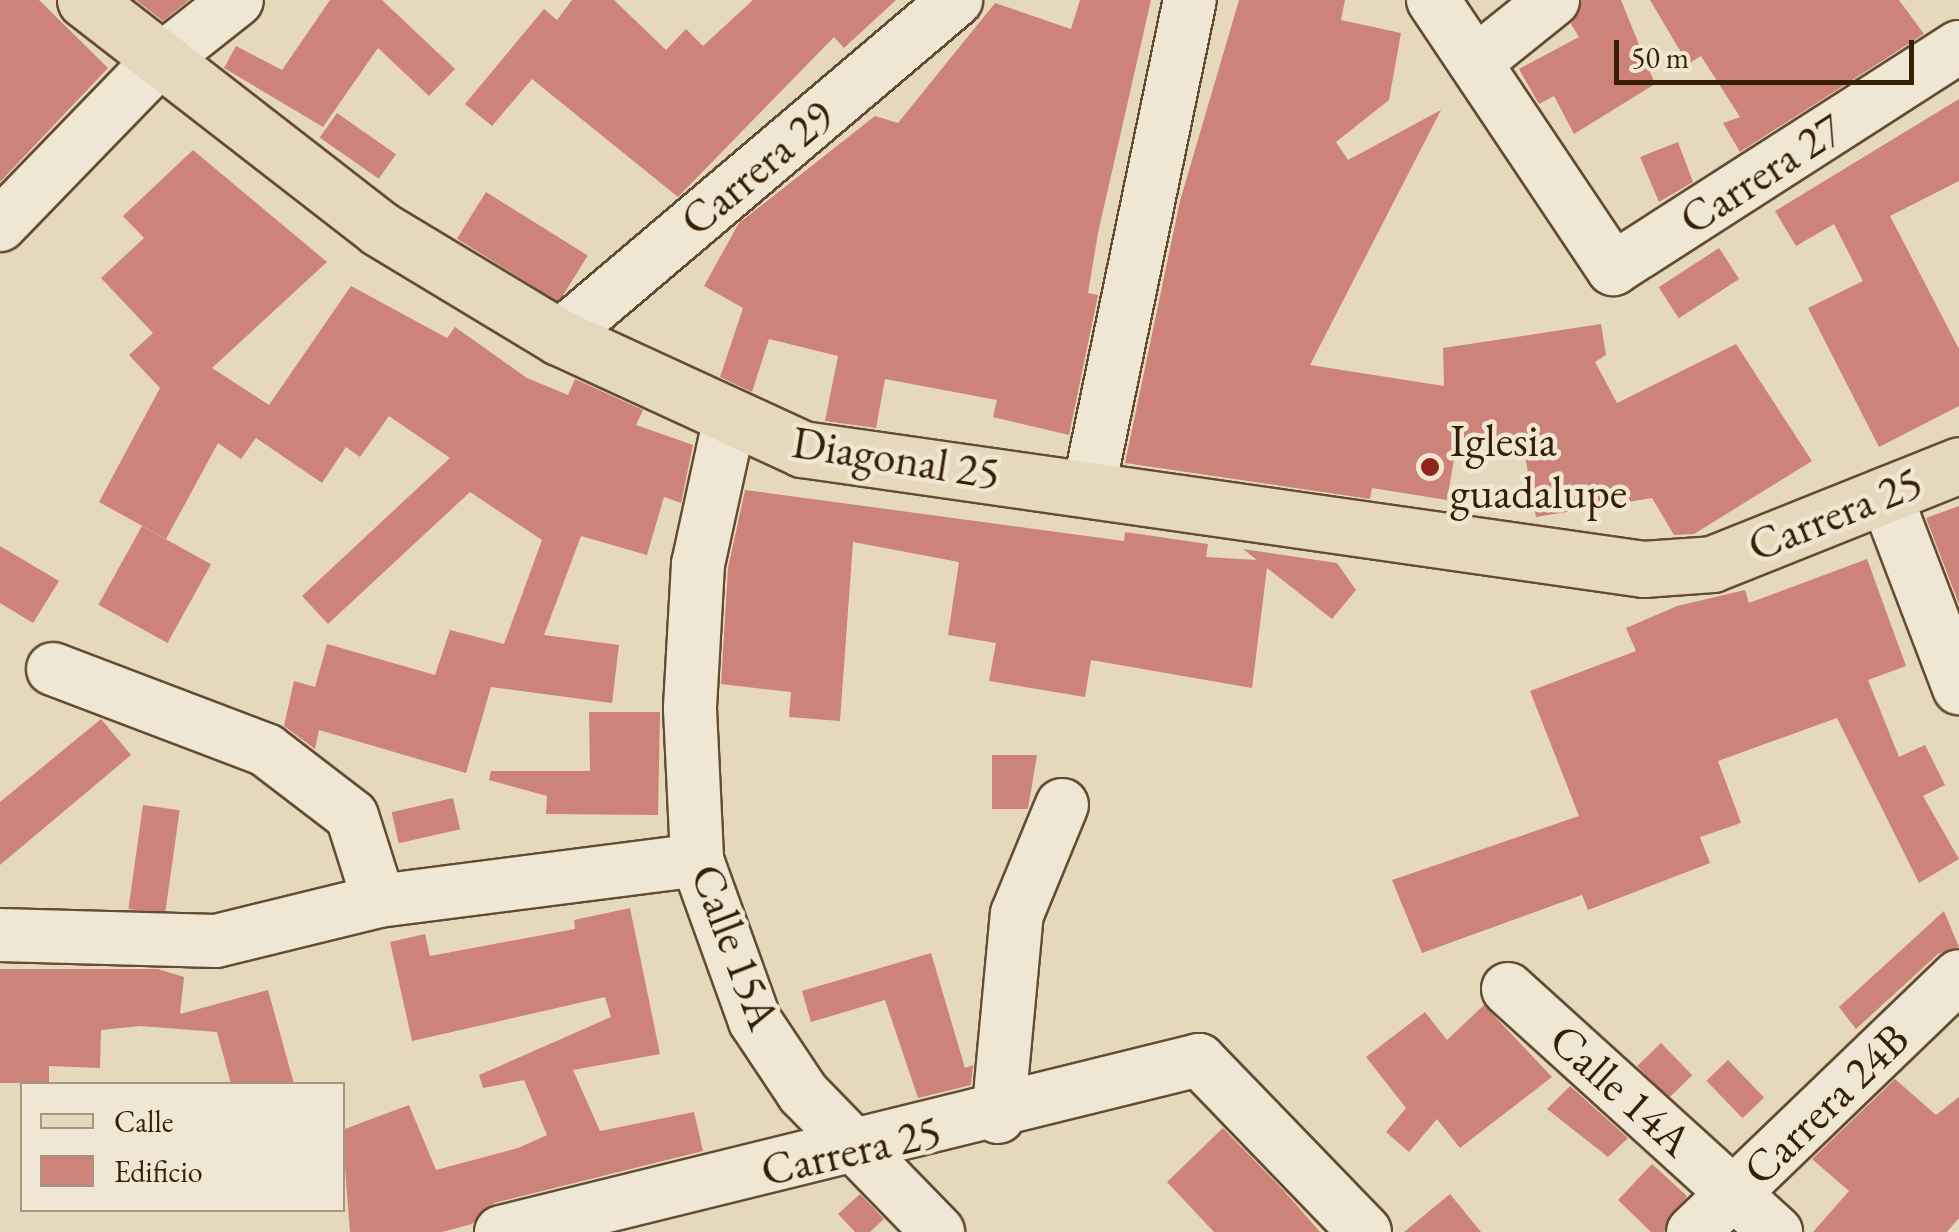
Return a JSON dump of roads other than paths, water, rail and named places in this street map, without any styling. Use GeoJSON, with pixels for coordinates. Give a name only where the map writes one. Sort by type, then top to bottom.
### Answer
{"type":"FeatureCollection","features":[{"type":"Feature","properties":{"kind":"main road","name":"Diagonal 25"},"geometry":{"type":"LineString","coordinates":[[85,0],[156,64],[380,230],[559,336],[729,422],[802,449],[1089,486],[1643,569],[1712,564]]}},
{"type":"Feature","properties":{"kind":"main road","name":"Carrera 25"},"geometry":{"type":"LineString","coordinates":[[1712,564],[1959,465]]}},
{"type":"Feature","properties":{"kind":"street"},"geometry":{"type":"LineString","coordinates":[[0,225],[156,64],[236,0]]}},
{"type":"Feature","properties":{"kind":"street","name":"Carrera 29"},"geometry":{"type":"LineString","coordinates":[[559,336],[956,0]]}},
{"type":"Feature","properties":{"kind":"street"},"geometry":{"type":"LineString","coordinates":[[1089,486],[1190,0]]}},
{"type":"Feature","properties":{"kind":"street"},"geometry":{"type":"LineString","coordinates":[[1433,0],[1476,62],[1553,0]]}},
{"type":"Feature","properties":{"kind":"street","name":"Carrera 27"},"geometry":{"type":"LineString","coordinates":[[1476,62],[1614,269],[1959,47]]}},
{"type":"Feature","properties":{"kind":"street","name":"Calle 15A"},"geometry":{"type":"LineString","coordinates":[[729,422],[698,564],[690,709],[698,860],[755,1021],[856,1150],[938,1232]]}},
{"type":"Feature","properties":{"kind":"street"},"geometry":{"type":"LineString","coordinates":[[1885,494],[1959,688]]}},
{"type":"Feature","properties":{"kind":"street"},"geometry":{"type":"LineString","coordinates":[[53,668],[266,750],[352,816],[380,901]]}},
{"type":"Feature","properties":{"kind":"street"},"geometry":{"type":"LineString","coordinates":[[998,1116],[1017,914],[1062,804]]}},
{"type":"Feature","properties":{"kind":"street"},"geometry":{"type":"LineString","coordinates":[[0,935],[216,941],[380,901],[698,860]]}},
{"type":"Feature","properties":{"kind":"street","name":"Carrera 24B"},"geometry":{"type":"LineString","coordinates":[[1693,1232],[1959,976]]}},
{"type":"Feature","properties":{"kind":"street","name":"Calle 14A"},"geometry":{"type":"LineString","coordinates":[[1508,989],[1776,1232]]}},
{"type":"Feature","properties":{"kind":"street","name":"Carrera 25"},"geometry":{"type":"LineString","coordinates":[[520,1230],[998,1116],[1199,1060],[1365,1232]]}},
{"type":"Feature","properties":{"kind":"place","name":"Iglesia guadalupe"},"geometry":{"type":"Point","coordinates":[1430,467]}}]}
